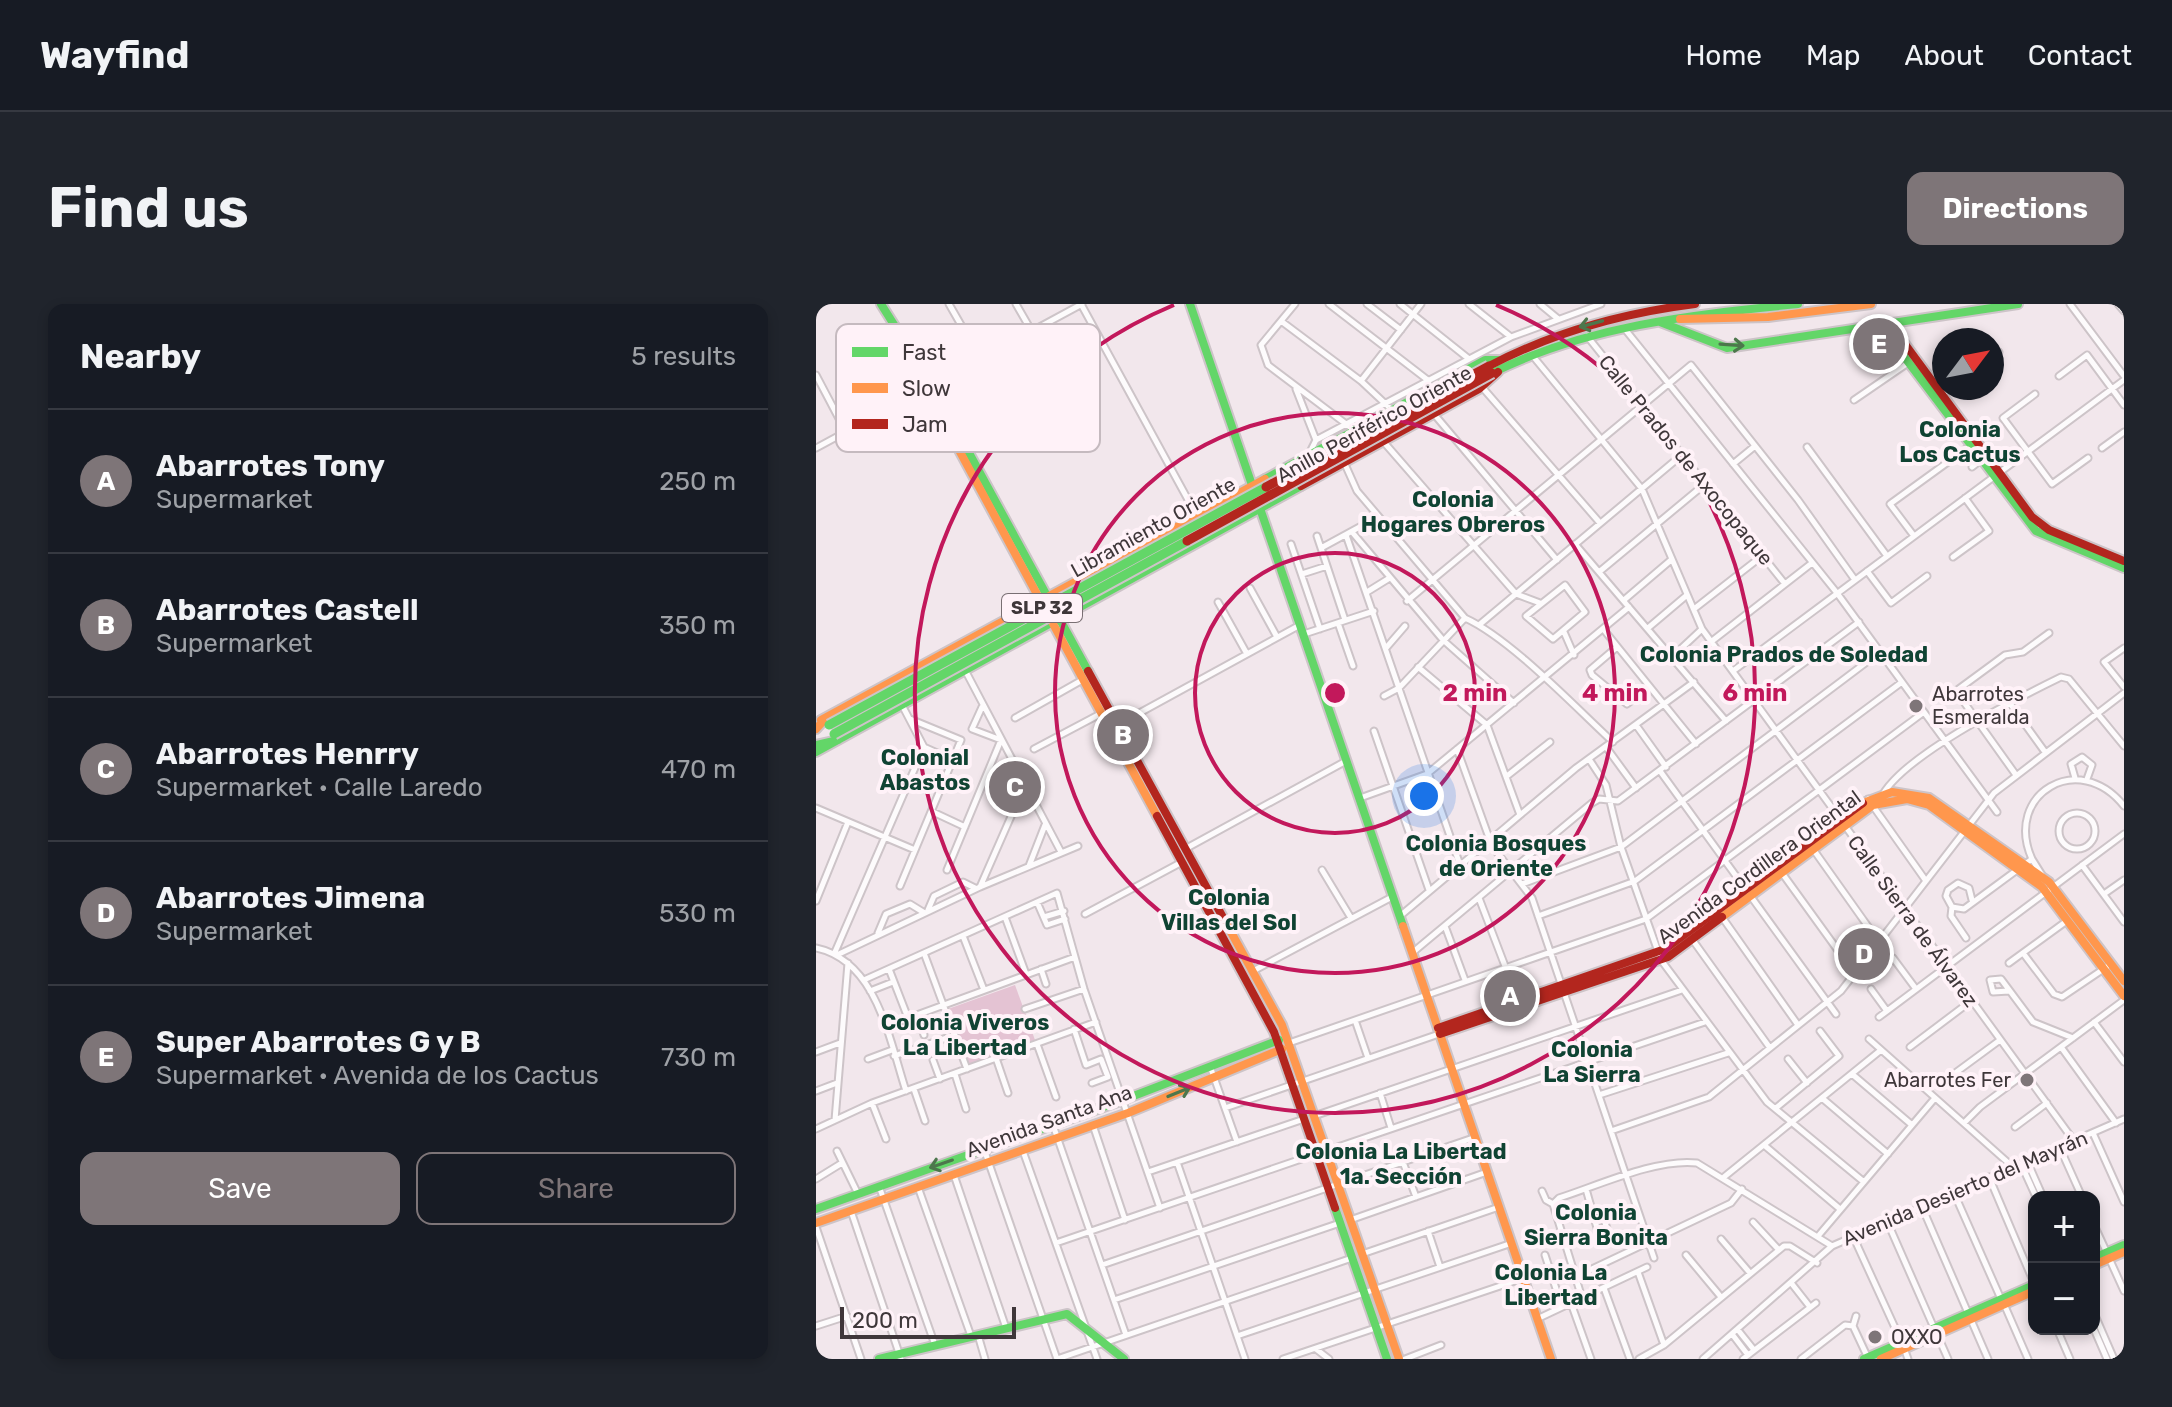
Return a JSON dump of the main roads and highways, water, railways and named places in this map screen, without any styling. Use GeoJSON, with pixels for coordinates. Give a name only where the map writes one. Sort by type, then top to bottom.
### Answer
{"type":"FeatureCollection","features":[{"type":"Feature","properties":{"kind":"main road"},"geometry":{"type":"LineString","coordinates":[[881,304],[893,324]]}},
{"type":"Feature","properties":{"kind":"main road"},"geometry":{"type":"LineString","coordinates":[[1190,304],[1549,1358]]}},
{"type":"Feature","properties":{"kind":"main road","name":"Anillo Periférico Oriente"},"geometry":{"type":"LineString","coordinates":[[1256,496],[1551,336],[1586,325],[1695,304]]}},
{"type":"Feature","properties":{"kind":"main road","name":"Anillo Periférico Oriente"},"geometry":{"type":"LineString","coordinates":[[1256,496],[1266,479],[1350,428],[1485,360],[1500,364],[1623,327],[1798,304]]}},
{"type":"Feature","properties":{"kind":"main road","name":"Anillo Periférico Oriente"},"geometry":{"type":"LineString","coordinates":[[1678,319],[1768,317],[1871,304]]}},
{"type":"Feature","properties":{"kind":"main road","name":"Anillo Periférico Oriente"},"geometry":{"type":"LineString","coordinates":[[1658,322],[1727,348],[2018,304]]}},
{"type":"Feature","properties":{"kind":"main road"},"geometry":{"type":"LineString","coordinates":[[1886,325],[1908,363],[1932,384]]}},
{"type":"Feature","properties":{"kind":"main road"},"geometry":{"type":"LineString","coordinates":[[1886,325],[1932,381]]}},
{"type":"Feature","properties":{"kind":"main road","name":"Anillo Periférico Oriente"},"geometry":{"type":"LineString","coordinates":[[1256,496],[1277,498],[1482,387],[1500,364]]}},
{"type":"Feature","properties":{"kind":"main road"},"geometry":{"type":"LineString","coordinates":[[1946,400],[1970,446],[1997,474]]}},
{"type":"Feature","properties":{"kind":"main road"},"geometry":{"type":"LineString","coordinates":[[1947,400],[2036,531],[2124,561]]}},
{"type":"Feature","properties":{"kind":"main road"},"geometry":{"type":"LineString","coordinates":[[965,452],[1252,971],[1309,1117],[1369,1291],[1376,1327],[1387,1359]]}},
{"type":"Feature","properties":{"kind":"main road"},"geometry":{"type":"LineString","coordinates":[[1266,479],[1267,491],[1277,498]]}},
{"type":"Feature","properties":{"kind":"main road","name":"Libramiento Oriente"},"geometry":{"type":"LineString","coordinates":[[816,746],[828,728],[1012,618],[1197,517],[1256,496]]}},
{"type":"Feature","properties":{"kind":"main road","name":"Libramiento Oriente"},"geometry":{"type":"LineString","coordinates":[[816,730],[902,704],[1208,536],[1256,496]]}},
{"type":"Feature","properties":{"kind":"main road","name":"Libramiento Oriente"},"geometry":{"type":"LineString","coordinates":[[828,728],[1256,496]]}},
{"type":"Feature","properties":{"kind":"main road"},"geometry":{"type":"LineString","coordinates":[[1177,529],[1187,538],[1184,549]]}},
{"type":"Feature","properties":{"kind":"main road"},"geometry":{"type":"LineString","coordinates":[[2096,553],[2124,568]]}},
{"type":"Feature","properties":{"kind":"main road"},"geometry":{"type":"LineString","coordinates":[[1079,582],[1075,587],[1076,598],[1089,601]]}},
{"type":"Feature","properties":{"kind":"main road"},"geometry":{"type":"LineString","coordinates":[[1012,618],[1023,618],[1028,623],[1029,630],[1022,639]]}},
{"type":"Feature","properties":{"kind":"main road"},"geometry":{"type":"LineString","coordinates":[[1056,619],[1084,679],[1115,727]]}},
{"type":"Feature","properties":{"kind":"main road"},"geometry":{"type":"LineString","coordinates":[[1147,786],[1183,862],[1282,1044]]}},
{"type":"Feature","properties":{"kind":"main road","name":"Avenida Cordillera Oriental"},"geometry":{"type":"LineString","coordinates":[[1660,956],[1876,800],[1919,802],[1939,812],[2024,864],[2044,878],[2050,889]]}},
{"type":"Feature","properties":{"kind":"main road","name":"Avenida Cordillera Oriental"},"geometry":{"type":"LineString","coordinates":[[1439,1031],[1660,956],[1692,939],[1722,917],[1748,892],[1782,873],[1842,823]]}},
{"type":"Feature","properties":{"kind":"main road","name":"Avenida Cordillera Oriental"},"geometry":{"type":"LineString","coordinates":[[2024,864],[2050,889],[2072,917],[2108,966],[2124,998]]}},
{"type":"Feature","properties":{"kind":"main road","name":"Avenida Cordillera Oriental"},"geometry":{"type":"LineString","coordinates":[[2108,966],[2124,981]]}},
{"type":"Feature","properties":{"kind":"main road","name":"Avenida Santa Ana"},"geometry":{"type":"LineString","coordinates":[[816,1209],[1210,1066],[1282,1044]]}},
{"type":"Feature","properties":{"kind":"main road","name":"Avenida Santa Ana"},"geometry":{"type":"LineString","coordinates":[[816,1225],[1128,1113],[1282,1044]]}},
{"type":"Feature","properties":{"kind":"main road"},"geometry":{"type":"LineString","coordinates":[[2097,1263],[2124,1245]]}},
{"type":"Feature","properties":{"kind":"main road"},"geometry":{"type":"LineString","coordinates":[[2100,1257],[2124,1252]]}},
{"type":"Feature","properties":{"kind":"main road"},"geometry":{"type":"LineString","coordinates":[[2003,1302],[2028,1287]]}},
{"type":"Feature","properties":{"kind":"main road"},"geometry":{"type":"LineString","coordinates":[[1369,1291],[1402,1359]]}},
{"type":"Feature","properties":{"kind":"main road"},"geometry":{"type":"LineString","coordinates":[[1867,1359],[2028,1293]]}},
{"type":"Feature","properties":{"kind":"main road"},"geometry":{"type":"LineString","coordinates":[[879,1359],[1067,1314],[1085,1326],[1098,1345],[1124,1359]]}},
{"type":"Feature","properties":{"kind":"main road"},"geometry":{"type":"LineString","coordinates":[[1881,1359],[1898,1348]]}},
{"type":"Feature","properties":{"kind":"place","name":"Super Abarrotes G y B"},"geometry":{"type":"Point","coordinates":[1879,344]}},
{"type":"Feature","properties":{"kind":"place","name":"Abarrotes Esmeralda"},"geometry":{"type":"Point","coordinates":[1916,706]}},
{"type":"Feature","properties":{"kind":"place","name":"Abarrotes Castell"},"geometry":{"type":"Point","coordinates":[1123,735]}},
{"type":"Feature","properties":{"kind":"place","name":"Abarrotes Henrry"},"geometry":{"type":"Point","coordinates":[1015,787]}},
{"type":"Feature","properties":{"kind":"place","name":"Abarrotes Jimena"},"geometry":{"type":"Point","coordinates":[1864,954]}},
{"type":"Feature","properties":{"kind":"place","name":"Abarrotes Tony"},"geometry":{"type":"Point","coordinates":[1510,996]}},
{"type":"Feature","properties":{"kind":"place","name":"Abarrotes Fer"},"geometry":{"type":"Point","coordinates":[2027,1080]}},
{"type":"Feature","properties":{"kind":"place","name":"OXXO"},"geometry":{"type":"Point","coordinates":[1875,1337]}},
{"type":"Feature","properties":{"kind":"district","name":"Colonia Los Cactus"},"geometry":{"type":"Point","coordinates":[1960,442]}},
{"type":"Feature","properties":{"kind":"district","name":"Colonia Hogares Obreros"},"geometry":{"type":"Point","coordinates":[1453,512]}},
{"type":"Feature","properties":{"kind":"district","name":"Colonia Prados de Soledad"},"geometry":{"type":"Point","coordinates":[1784,654]}},
{"type":"Feature","properties":{"kind":"district","name":"Colonial Abastos"},"geometry":{"type":"Point","coordinates":[925,770]}},
{"type":"Feature","properties":{"kind":"district","name":"Colonia Bosques de Oriente"},"geometry":{"type":"Point","coordinates":[1496,856]}},
{"type":"Feature","properties":{"kind":"district","name":"Colonia Villas del Sol"},"geometry":{"type":"Point","coordinates":[1229,910]}},
{"type":"Feature","properties":{"kind":"district","name":"Colonia Viveros La Libertad"},"geometry":{"type":"Point","coordinates":[965,1034]}},
{"type":"Feature","properties":{"kind":"district","name":"Colonia La Sierra"},"geometry":{"type":"Point","coordinates":[1592,1062]}},
{"type":"Feature","properties":{"kind":"district","name":"Colonia La Libertad 1a. Sección"},"geometry":{"type":"Point","coordinates":[1401,1164]}},
{"type":"Feature","properties":{"kind":"district","name":"Colonia Sierra Bonita"},"geometry":{"type":"Point","coordinates":[1596,1224]}},
{"type":"Feature","properties":{"kind":"district","name":"Colonia La Libertad"},"geometry":{"type":"Point","coordinates":[1551,1284]}}]}
